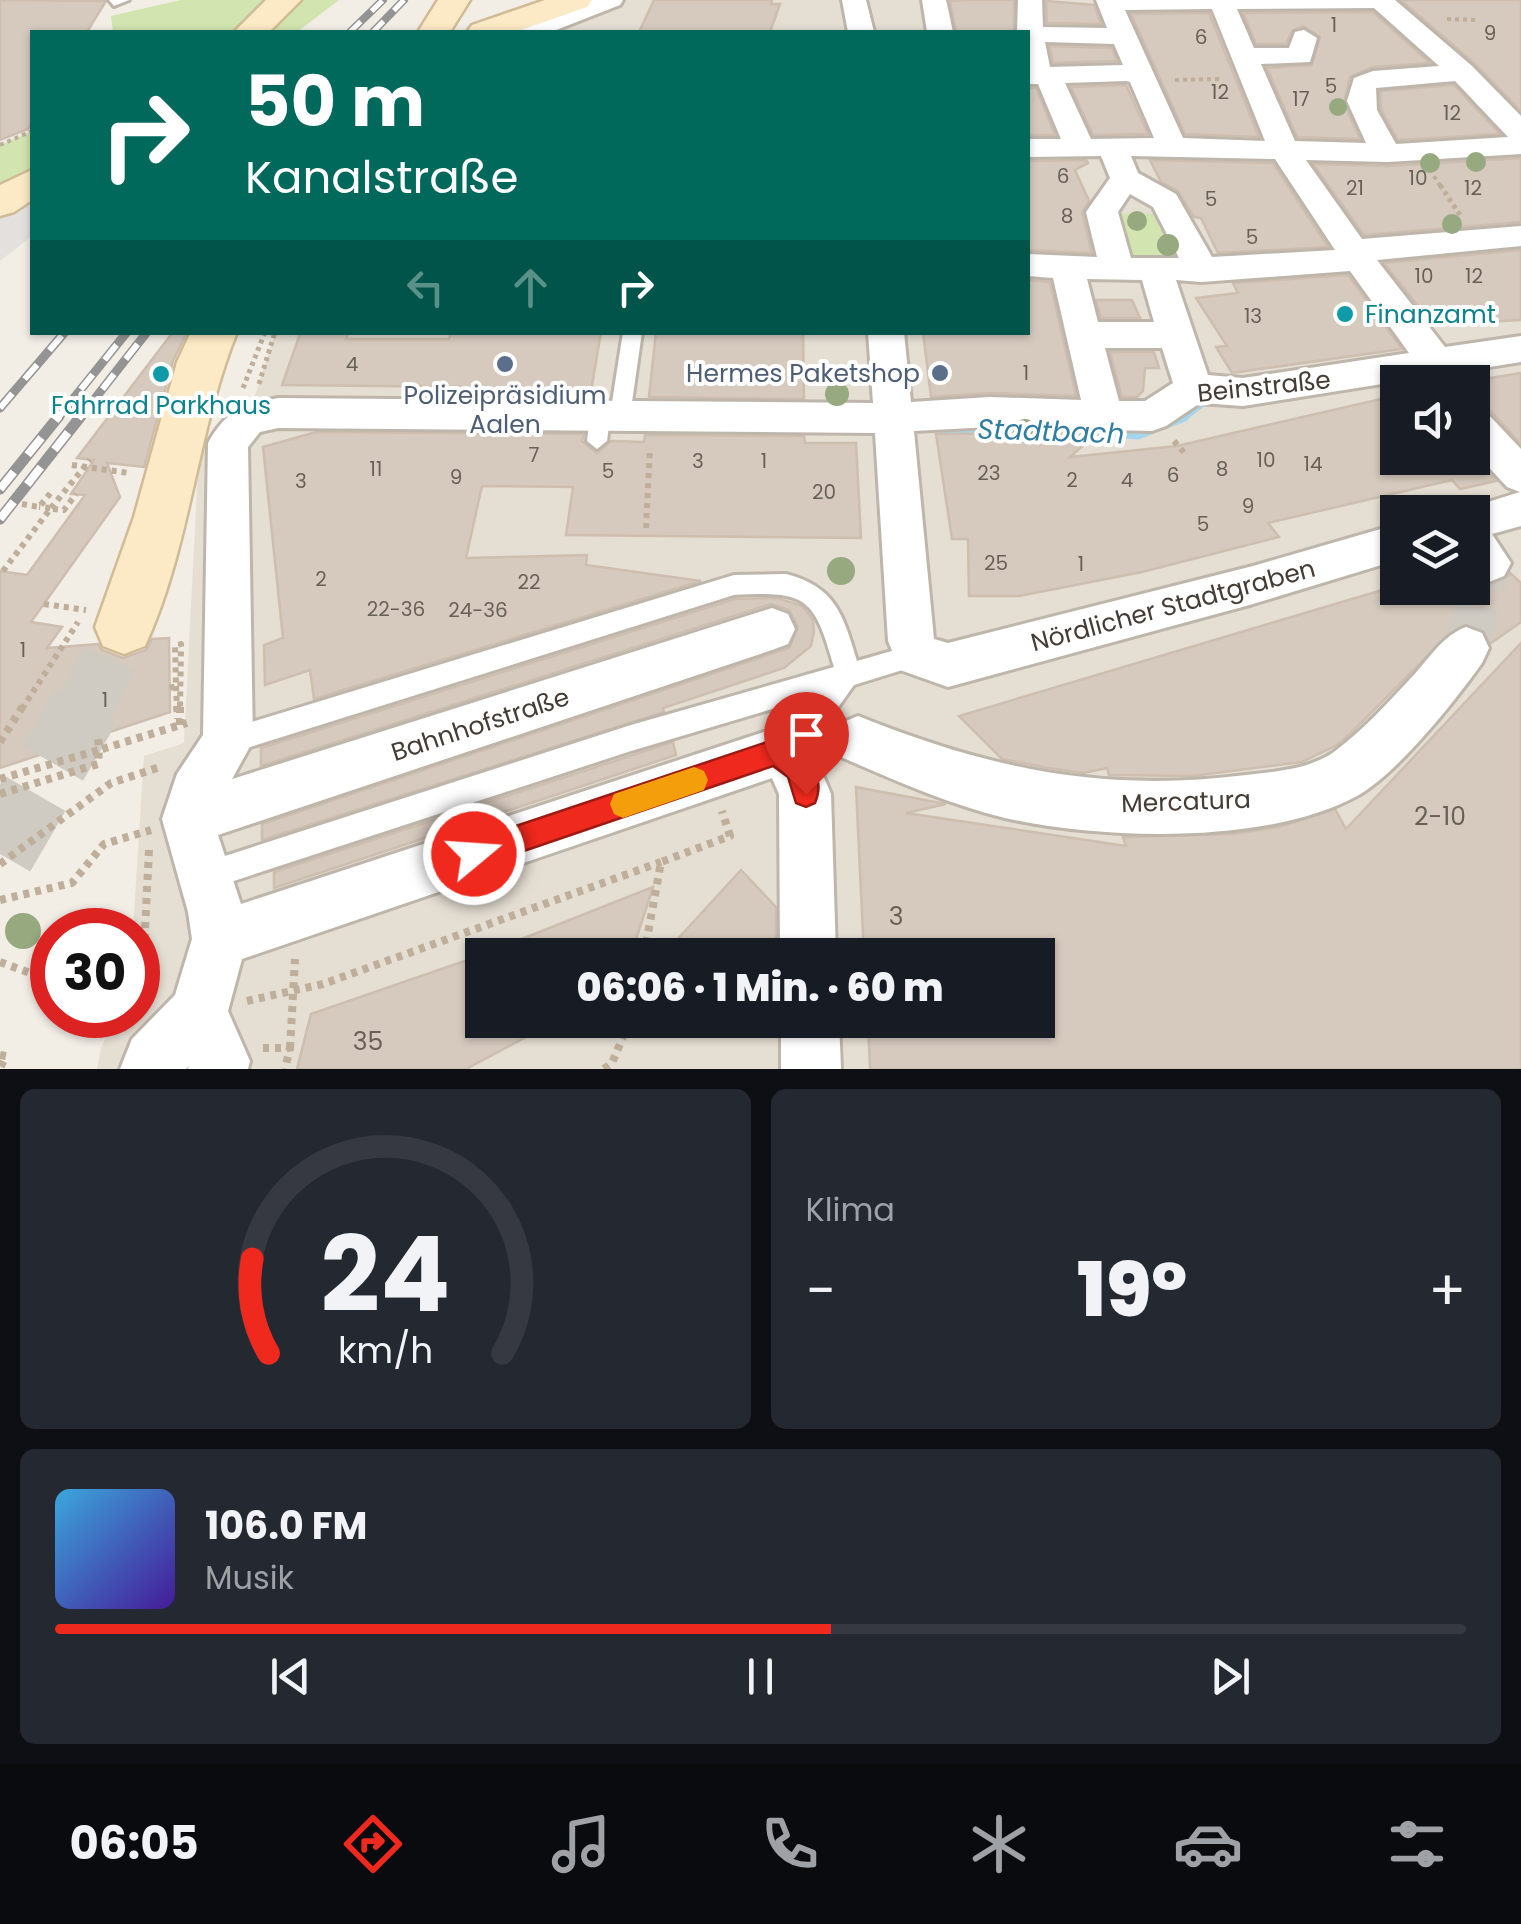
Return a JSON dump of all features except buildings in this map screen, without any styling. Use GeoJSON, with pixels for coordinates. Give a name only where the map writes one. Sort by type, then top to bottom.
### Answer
{"type":"FeatureCollection","features":[{"type":"Feature","properties":{"kind":"main road"},"geometry":{"type":"LineString","coordinates":[[252,30],[285,0]]}},
{"type":"Feature","properties":{"kind":"main road"},"geometry":{"type":"LineString","coordinates":[[435,30],[454,0]]}},
{"type":"Feature","properties":{"kind":"main road"},"geometry":{"type":"LineString","coordinates":[[452,30],[499,0]]}},
{"type":"Feature","properties":{"kind":"main road"},"geometry":{"type":"LineString","coordinates":[[516,0],[534,0]]}},
{"type":"Feature","properties":{"kind":"main road"},"geometry":{"type":"LineString","coordinates":[[490,30],[576,0]]}},
{"type":"Feature","properties":{"kind":"main road"},"geometry":{"type":"LineString","coordinates":[[0,203],[30,183]]}},
{"type":"Feature","properties":{"kind":"main road"},"geometry":{"type":"LineString","coordinates":[[124,627],[162,517],[201,362],[213,335]]}},
{"type":"Feature","properties":{"kind":"street"},"geometry":{"type":"LineString","coordinates":[[534,30],[610,0]]}},
{"type":"Feature","properties":{"kind":"street"},"geometry":{"type":"LineString","coordinates":[[854,0],[861,30]]}},
{"type":"Feature","properties":{"kind":"street"},"geometry":{"type":"LineString","coordinates":[[934,0],[940,30]]}},
{"type":"Feature","properties":{"kind":"street"},"geometry":{"type":"LineString","coordinates":[[1030,0],[1035,75]]}},
{"type":"Feature","properties":{"kind":"street"},"geometry":{"type":"LineString","coordinates":[[1172,147],[1109,2],[1380,0],[1462,72],[1521,134]]}},
{"type":"Feature","properties":{"kind":"street"},"geometry":{"type":"LineString","coordinates":[[1224,2],[1284,150],[1427,365]]}},
{"type":"Feature","properties":{"kind":"street"},"geometry":{"type":"LineString","coordinates":[[1030,34],[1133,62]]}},
{"type":"Feature","properties":{"kind":"street"},"geometry":{"type":"LineString","coordinates":[[1248,68],[1300,56],[1304,38]]}},
{"type":"Feature","properties":{"kind":"street"},"geometry":{"type":"LineString","coordinates":[[1035,75],[1127,73],[1133,62]]}},
{"type":"Feature","properties":{"kind":"street"},"geometry":{"type":"LineString","coordinates":[[1410,157],[1362,109],[1359,99],[1364,84],[1373,79],[1462,72]]}},
{"type":"Feature","properties":{"kind":"street"},"geometry":{"type":"LineString","coordinates":[[1035,75],[1050,80],[1094,148],[1125,178],[1165,201],[1212,271]]}},
{"type":"Feature","properties":{"kind":"street"},"geometry":{"type":"LineString","coordinates":[[1488,97],[1521,94]]}},
{"type":"Feature","properties":{"kind":"street"},"geometry":{"type":"LineString","coordinates":[[1030,148],[1172,147],[1410,157],[1521,145]]}},
{"type":"Feature","properties":{"kind":"street"},"geometry":{"type":"LineString","coordinates":[[1117,270],[1098,212],[1125,178]]}},
{"type":"Feature","properties":{"kind":"street"},"geometry":{"type":"LineString","coordinates":[[1030,265],[1212,271],[1476,238],[1521,236]]}},
{"type":"Feature","properties":{"kind":"street"},"geometry":{"type":"LineString","coordinates":[[1067,267],[1104,417]]}},
{"type":"Feature","properties":{"kind":"street"},"geometry":{"type":"LineString","coordinates":[[1156,272],[1193,388]]}},
{"type":"Feature","properties":{"kind":"street"},"geometry":{"type":"LineString","coordinates":[[886,335],[911,641],[932,660]]}},
{"type":"Feature","properties":{"kind":"street"},"geometry":{"type":"LineString","coordinates":[[1081,335],[1177,335]]}},
{"type":"Feature","properties":{"kind":"street","name":"Beinstraße"},"geometry":{"type":"LineString","coordinates":[[1456,365],[1521,349]]}},
{"type":"Feature","properties":{"kind":"street","name":"Beinstraße"},"geometry":{"type":"LineString","coordinates":[[237,430],[278,412],[617,422],[892,418],[990,412],[1152,416],[1193,388],[1243,392],[1380,377]]}},
{"type":"Feature","properties":{"kind":"street"},"geometry":{"type":"LineString","coordinates":[[218,1069],[220,1061],[199,1012],[213,909],[170,817],[195,792],[228,740],[237,430]]}},
{"type":"Feature","properties":{"kind":"street"},"geometry":{"type":"LineString","coordinates":[[1490,443],[1521,476]]}},
{"type":"Feature","properties":{"kind":"street","name":"Nördlicher Stadtgraben"},"geometry":{"type":"LineString","coordinates":[[932,660],[1253,585],[1380,547]]}},
{"type":"Feature","properties":{"kind":"street","name":"Bahnhofstraße"},"geometry":{"type":"LineString","coordinates":[[170,817],[772,629]]}},
{"type":"Feature","properties":{"kind":"street","name":"Mercatura"},"geometry":{"type":"LineString","coordinates":[[858,740],[927,770],[1024,796],[1162,806],[1251,802],[1340,778],[1451,672],[1466,648]]}},
{"type":"Feature","properties":{"kind":"street"},"geometry":{"type":"LineString","coordinates":[[213,909],[710,775],[773,753],[788,756],[800,770],[806,794],[808,938]]}},
{"type":"Feature","properties":{"kind":"street"},"geometry":{"type":"LineString","coordinates":[[150,1069],[199,1012]]}},
{"type":"Feature","properties":{"kind":"street"},"geometry":{"type":"LineString","coordinates":[[810,1038],[810,1069]]}},
{"type":"Feature","properties":{"kind":"lane"},"geometry":{"type":"LineString","coordinates":[[617,422],[632,335]]}},
{"type":"Feature","properties":{"kind":"lane"},"geometry":{"type":"LineString","coordinates":[[228,740],[734,584],[786,582],[815,594],[831,614],[848,673]]}},
{"type":"Feature","properties":{"kind":"lane"},"geometry":{"type":"LineString","coordinates":[[213,909],[631,738],[848,673],[932,660]]}},
{"type":"Feature","properties":{"kind":"lane"},"geometry":{"type":"LineString","coordinates":[[788,756],[848,673]]}},
{"type":"Feature","properties":{"kind":"path"},"geometry":{"type":"LineString","coordinates":[[1133,62],[1248,68]]}},
{"type":"Feature","properties":{"kind":"path"},"geometry":{"type":"LineString","coordinates":[[0,146],[30,132]]}},
{"type":"Feature","properties":{"kind":"path"},"geometry":{"type":"LineString","coordinates":[[1410,157],[1476,238]]}},
{"type":"Feature","properties":{"kind":"path"},"geometry":{"type":"LineString","coordinates":[[237,430],[236,408],[264,335]]}},
{"type":"Feature","properties":{"kind":"path"},"geometry":{"type":"LineString","coordinates":[[237,430],[274,335]]}},
{"type":"Feature","properties":{"kind":"path"},"geometry":{"type":"LineString","coordinates":[[617,422],[646,528]]}},
{"type":"Feature","properties":{"kind":"path"},"geometry":{"type":"LineString","coordinates":[[3,571],[90,460]]}},
{"type":"Feature","properties":{"kind":"path"},"geometry":{"type":"LineString","coordinates":[[70,468],[136,474]]}},
{"type":"Feature","properties":{"kind":"path"},"geometry":{"type":"LineString","coordinates":[[40,507],[53,490]]}},
{"type":"Feature","properties":{"kind":"path"},"geometry":{"type":"LineString","coordinates":[[22,504],[64,510],[76,494]]}},
{"type":"Feature","properties":{"kind":"path"},"geometry":{"type":"LineString","coordinates":[[0,742],[88,610],[44,604]]}},
{"type":"Feature","properties":{"kind":"path"},"geometry":{"type":"LineString","coordinates":[[182,644],[180,725],[173,687],[175,646],[182,644]]}},
{"type":"Feature","properties":{"kind":"path"},"geometry":{"type":"LineString","coordinates":[[0,780],[170,728]]}},
{"type":"Feature","properties":{"kind":"path"},"geometry":{"type":"LineString","coordinates":[[0,794],[98,764],[98,736]]}},
{"type":"Feature","properties":{"kind":"path"},"geometry":{"type":"LineString","coordinates":[[0,864],[110,782],[147,771],[151,784]]}},
{"type":"Feature","properties":{"kind":"path"},"geometry":{"type":"LineString","coordinates":[[199,1012],[296,991],[730,836],[710,775]]}},
{"type":"Feature","properties":{"kind":"path"},"geometry":{"type":"LineString","coordinates":[[155,908],[170,817]]}},
{"type":"Feature","properties":{"kind":"path"},"geometry":{"type":"LineString","coordinates":[[0,900],[72,884],[104,844],[139,833]]}},
{"type":"Feature","properties":{"kind":"path"},"geometry":{"type":"LineString","coordinates":[[647,938],[660,862]]}},
{"type":"Feature","properties":{"kind":"path"},"geometry":{"type":"LineString","coordinates":[[0,962],[30,973]]}},
{"type":"Feature","properties":{"kind":"path"},"geometry":{"type":"LineString","coordinates":[[290,1048],[296,991]]}},
{"type":"Feature","properties":{"kind":"path"},"geometry":{"type":"LineString","coordinates":[[604,1069],[612,1063],[622,1038]]}},
{"type":"Feature","properties":{"kind":"path"},"geometry":{"type":"LineString","coordinates":[[0,1055],[6,1056],[0,1068]]}},
{"type":"Feature","properties":{"kind":"shaded area"},"geometry":{"type":"Polygon","coordinates":[[[599,0],[1521,0],[1521,1069],[97,1069],[106,1038],[160,1038],[160,908],[134,908],[144,756],[184,743],[199,449],[228,443],[247,420],[274,335],[1030,335],[1030,30],[530,30],[599,0]]]}},
{"type":"Feature","properties":{"kind":"shaded area"},"geometry":{"type":"Polygon","coordinates":[[[30,194],[30,238],[0,261],[0,214],[30,194]]]}},
{"type":"Feature","properties":{"kind":"green space"},"geometry":{"type":"Polygon","coordinates":[[[181,0],[274,0],[243,30],[113,30],[111,16],[181,0]]]}},
{"type":"Feature","properties":{"kind":"green space"},"geometry":{"type":"Polygon","coordinates":[[[298,0],[339,0],[300,30],[266,30],[298,0]]]}},
{"type":"Feature","properties":{"kind":"green space"},"geometry":{"type":"Polygon","coordinates":[[[30,132],[30,177],[0,197],[0,145],[30,132]]]}},
{"type":"Feature","properties":{"kind":"green space"},"geometry":{"type":"Polygon","coordinates":[[[1105,213],[1167,214],[1188,268],[1123,267],[1105,213]]]}},
{"type":"Feature","properties":{"kind":"waterway","name":"Stadtbach"},"geometry":{"type":"LineString","coordinates":[[1184,416],[1208,398]]}},
{"type":"Feature","properties":{"kind":"waterway","name":"Stadtbach"},"geometry":{"type":"LineString","coordinates":[[1058,427],[1138,434],[1184,416]]}},
{"type":"Feature","properties":{"kind":"waterway","name":"Stadtbach"},"geometry":{"type":"LineString","coordinates":[[1180,419],[1184,416]]}},
{"type":"Feature","properties":{"kind":"waterway","name":"Stadtbach"},"geometry":{"type":"LineString","coordinates":[[945,431],[975,427]]}},
{"type":"Feature","properties":{"kind":"tunnel"},"geometry":{"type":"LineString","coordinates":[[1466,648],[1478,605]]}},
{"type":"Feature","properties":{"kind":"tunnel"},"geometry":{"type":"LineString","coordinates":[[85,709],[124,627]]}},
{"type":"Feature","properties":{"kind":"tunnel"},"geometry":{"type":"LineString","coordinates":[[0,854],[86,706]]}},
{"type":"Feature","properties":{"kind":"railway"},"geometry":{"type":"LineString","coordinates":[[352,30],[383,0]]}},
{"type":"Feature","properties":{"kind":"railway"},"geometry":{"type":"LineString","coordinates":[[375,30],[404,0]]}},
{"type":"Feature","properties":{"kind":"railway"},"geometry":{"type":"LineString","coordinates":[[0,408],[62,335]]}},
{"type":"Feature","properties":{"kind":"railway"},"geometry":{"type":"LineString","coordinates":[[57,419],[125,335]]}},
{"type":"Feature","properties":{"kind":"railway"},"geometry":{"type":"LineString","coordinates":[[79,419],[145,335]]}},
{"type":"Feature","properties":{"kind":"railway"},"geometry":{"type":"LineString","coordinates":[[0,489],[59,416]]}},
{"type":"Feature","properties":{"kind":"railway"},"geometry":{"type":"LineString","coordinates":[[0,519],[81,416]]}},
{"type":"Feature","properties":{"kind":"slow traffic"},"geometry":{"type":"LineString","coordinates":[[623,804],[694,780]]}},
{"type":"Feature","properties":{"kind":"place","name":"Finanzamt"},"geometry":{"type":"Point","coordinates":[1345,314]}},
{"type":"Feature","properties":{"kind":"place","name":"Polizeipräsidium Aalen"},"geometry":{"type":"Point","coordinates":[505,364]}},
{"type":"Feature","properties":{"kind":"place","name":"Hermes Paketshop"},"geometry":{"type":"Point","coordinates":[940,373]}},
{"type":"Feature","properties":{"kind":"place","name":"Fahrrad Parkhaus"},"geometry":{"type":"Point","coordinates":[161,374]}},
{"type":"Feature","properties":{"kind":"route"},"geometry":{"type":"LineString","coordinates":[[474,854],[773,753],[788,756],[800,770],[806,794]]}}]}
